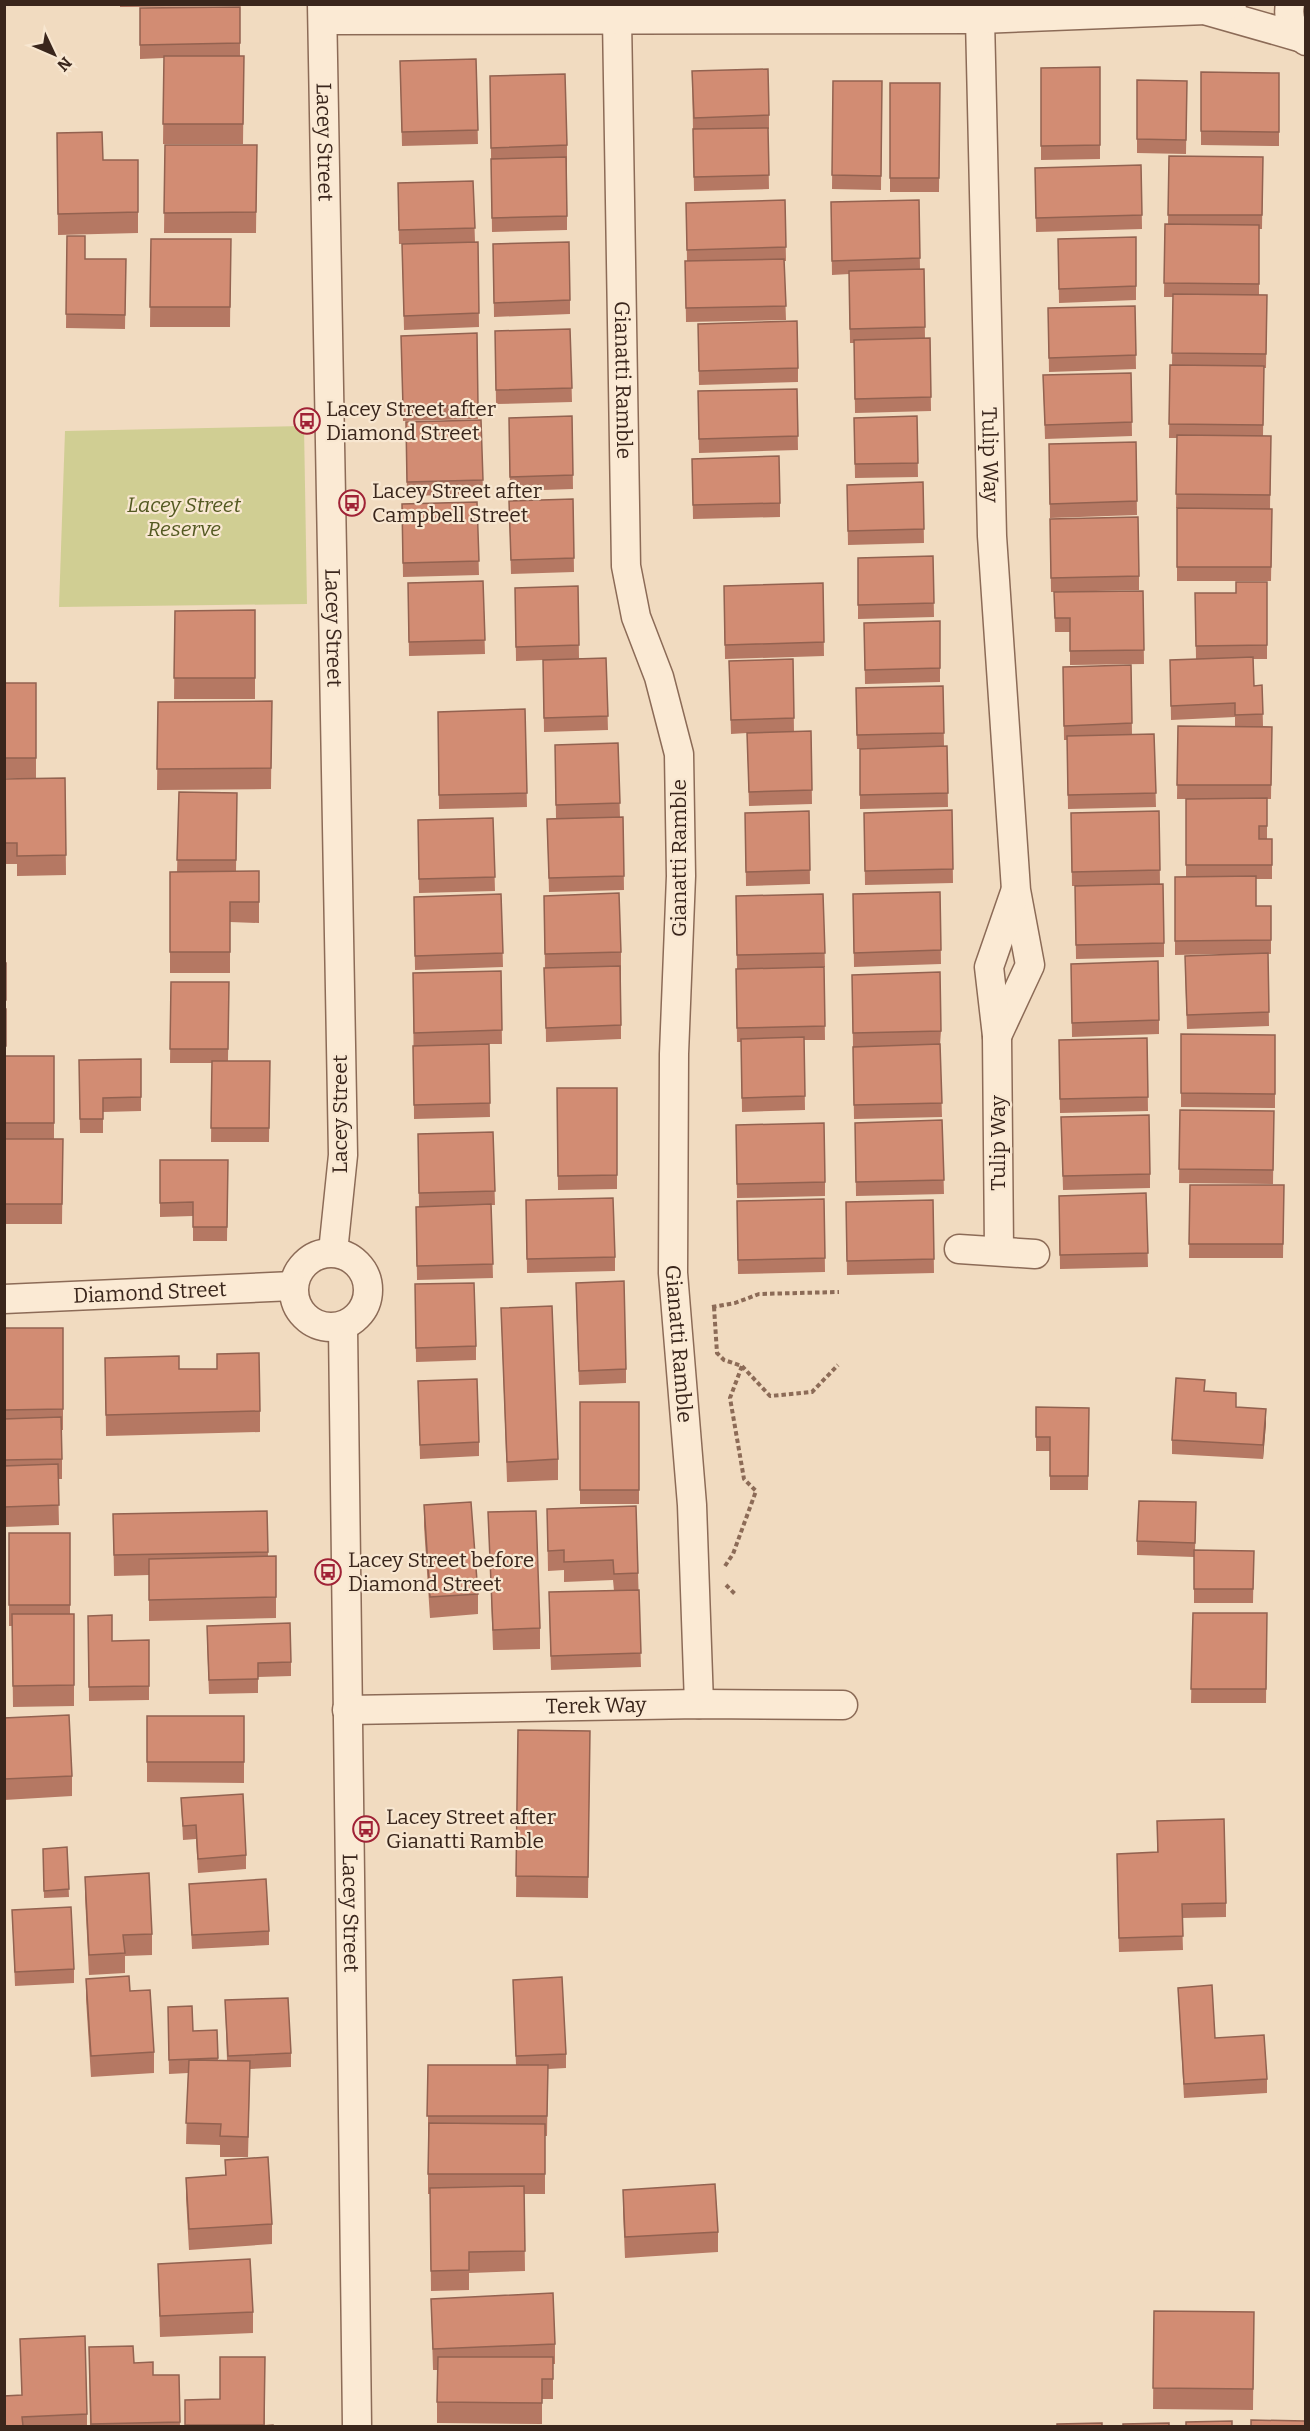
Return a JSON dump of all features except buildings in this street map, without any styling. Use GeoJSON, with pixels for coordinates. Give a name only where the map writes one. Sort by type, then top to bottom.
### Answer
{"type":"FeatureCollection","features":[{"type":"Feature","properties":{"kind":"street"},"geometry":{"type":"LineString","coordinates":[[1290,4],[1292,26],[1304,41]]}},
{"type":"Feature","properties":{"kind":"street"},"geometry":{"type":"LineString","coordinates":[[323,12],[617,18],[980,19],[1219,7],[1304,41]]}},
{"type":"Feature","properties":{"kind":"street","name":"Lacey Street"},"geometry":{"type":"LineString","coordinates":[[323,12],[343,1155],[333,1252]]}},
{"type":"Feature","properties":{"kind":"street","name":"Gianatti Ramble"},"geometry":{"type":"LineString","coordinates":[[617,18],[626,566],[636,617],[658,677],[679,754],[681,876],[672,1184],[675,1311],[692,1505],[699,1704]]}},
{"type":"Feature","properties":{"kind":"street","name":"Tulip Way"},"geometry":{"type":"LineString","coordinates":[[980,19],[992,536],[1016,890],[1030,965],[997,1036]]}},
{"type":"Feature","properties":{"kind":"street","name":"Tulip Way"},"geometry":{"type":"LineString","coordinates":[[999,1250],[997,1036],[989,967],[1016,890]]}},
{"type":"Feature","properties":{"kind":"street"},"geometry":{"type":"LineString","coordinates":[[958,1249],[1035,1254]]}},
{"type":"Feature","properties":{"kind":"street"},"geometry":{"type":"LineString","coordinates":[[333,1252],[355,1260],[367,1277],[369,1296],[362,1313],[343,1327],[315,1326],[300,1313],[293,1298],[293,1286],[299,1269],[316,1255],[333,1252]]}},
{"type":"Feature","properties":{"kind":"street","name":"Diamond Street"},"geometry":{"type":"LineString","coordinates":[[4,1299],[293,1286]]}},
{"type":"Feature","properties":{"kind":"street","name":"Lacey Street"},"geometry":{"type":"LineString","coordinates":[[343,1327],[357,2427]]}},
{"type":"Feature","properties":{"kind":"street","name":"Terek Way"},"geometry":{"type":"LineString","coordinates":[[347,1710],[699,1704],[843,1705]]}},
{"type":"Feature","properties":{"kind":"path"},"geometry":{"type":"LineString","coordinates":[[675,1311],[714,1307],[759,1294],[839,1292]]}},
{"type":"Feature","properties":{"kind":"path"},"geometry":{"type":"LineString","coordinates":[[714,1307],[717,1353],[724,1360],[742,1366],[770,1396],[812,1392],[838,1365]]}},
{"type":"Feature","properties":{"kind":"path"},"geometry":{"type":"LineString","coordinates":[[724,1567],[733,1554],[756,1491],[744,1479],[730,1398],[742,1366]]}},
{"type":"Feature","properties":{"kind":"path"},"geometry":{"type":"LineString","coordinates":[[723,1578],[727,1587],[735,1594]]}},
{"type":"Feature","properties":{"kind":"green space","name":"Lacey Street Reserve"},"geometry":{"type":"Polygon","coordinates":[[[304,426],[307,604],[59,607],[65,431],[304,426]]]}},
{"type":"Feature","properties":{"kind":"place","name":"Lacey Street after Diamond Street"},"geometry":{"type":"Point","coordinates":[307,421]}},
{"type":"Feature","properties":{"kind":"place","name":"Lacey Street after Campbell Street"},"geometry":{"type":"Point","coordinates":[352,503]}},
{"type":"Feature","properties":{"kind":"place","name":"Lacey Street before Diamond Street"},"geometry":{"type":"Point","coordinates":[328,1572]}},
{"type":"Feature","properties":{"kind":"place","name":"Lacey Street after Gianatti Ramble"},"geometry":{"type":"Point","coordinates":[366,1829]}}]}
